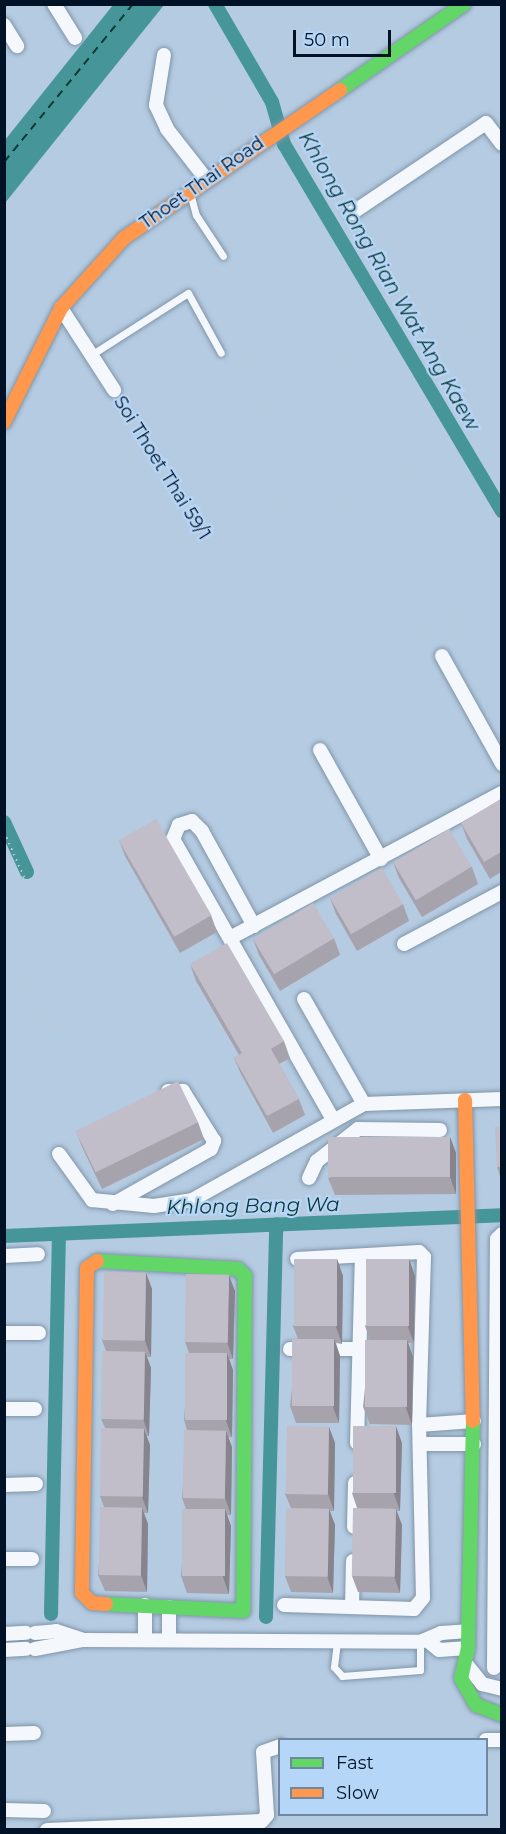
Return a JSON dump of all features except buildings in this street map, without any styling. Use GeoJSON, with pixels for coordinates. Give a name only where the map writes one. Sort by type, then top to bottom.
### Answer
{"type":"FeatureCollection","features":[{"type":"Feature","properties":{"kind":"street"},"geometry":{"type":"LineString","coordinates":[[54,4],[75,38]]}},
{"type":"Feature","properties":{"kind":"street","name":"Thoet Thai Road"},"geometry":{"type":"LineString","coordinates":[[4,422],[61,308],[124,238],[206,179],[464,4]]}},
{"type":"Feature","properties":{"kind":"street"},"geometry":{"type":"LineString","coordinates":[[4,25],[16,46]]}},
{"type":"Feature","properties":{"kind":"street"},"geometry":{"type":"LineString","coordinates":[[164,55],[156,105],[167,129],[206,179]]}},
{"type":"Feature","properties":{"kind":"street"},"geometry":{"type":"LineString","coordinates":[[352,213],[486,123],[501,144]]}},
{"type":"Feature","properties":{"kind":"street","name":"Soi Thoet Thai 59/1"},"geometry":{"type":"LineString","coordinates":[[61,308],[114,390]]}},
{"type":"Feature","properties":{"kind":"street"},"geometry":{"type":"LineString","coordinates":[[442,656],[501,764]]}},
{"type":"Feature","properties":{"kind":"street"},"geometry":{"type":"LineString","coordinates":[[320,750],[381,859]]}},
{"type":"Feature","properties":{"kind":"street"},"geometry":{"type":"LineString","coordinates":[[230,938],[501,793]]}},
{"type":"Feature","properties":{"kind":"street"},"geometry":{"type":"LineString","coordinates":[[254,926],[202,831],[192,821],[179,825],[173,838],[333,1120]]}},
{"type":"Feature","properties":{"kind":"street"},"geometry":{"type":"LineString","coordinates":[[404,944],[501,892]]}},
{"type":"Feature","properties":{"kind":"street"},"geometry":{"type":"LineString","coordinates":[[304,999],[364,1104]]}},
{"type":"Feature","properties":{"kind":"street"},"geometry":{"type":"LineString","coordinates":[[113,1204],[211,1149],[214,1141],[183,1091],[171,1089],[153,1098]]}},
{"type":"Feature","properties":{"kind":"street"},"geometry":{"type":"LineString","coordinates":[[465,1100],[474,1444],[468,1648],[461,1678],[465,1691],[483,1710],[501,1715]]}},
{"type":"Feature","properties":{"kind":"street"},"geometry":{"type":"LineString","coordinates":[[59,1154],[87,1196],[113,1204],[192,1200],[364,1104],[501,1100]]}},
{"type":"Feature","properties":{"kind":"street"},"geometry":{"type":"LineString","coordinates":[[309,1179],[317,1161],[358,1129],[440,1130]]}},
{"type":"Feature","properties":{"kind":"street"},"geometry":{"type":"LineString","coordinates":[[494,1668],[500,1560],[497,1494],[500,1418],[501,1234]]}},
{"type":"Feature","properties":{"kind":"street"},"geometry":{"type":"LineString","coordinates":[[4,1256],[38,1254]]}},
{"type":"Feature","properties":{"kind":"street"},"geometry":{"type":"LineString","coordinates":[[284,1605],[414,1609],[423,1598],[419,1425],[424,1351],[422,1254],[297,1259]]}},
{"type":"Feature","properties":{"kind":"street"},"geometry":{"type":"LineString","coordinates":[[352,1607],[362,1256]]}},
{"type":"Feature","properties":{"kind":"street"},"geometry":{"type":"LineString","coordinates":[[97,1261],[238,1269],[245,1276],[243,1611],[145,1605],[92,1603],[82,1593],[87,1268],[97,1261]]}},
{"type":"Feature","properties":{"kind":"street"},"geometry":{"type":"LineString","coordinates":[[4,1333],[39,1333]]}},
{"type":"Feature","properties":{"kind":"street"},"geometry":{"type":"LineString","coordinates":[[290,1349],[381,1349]]}},
{"type":"Feature","properties":{"kind":"street"},"geometry":{"type":"LineString","coordinates":[[402,1350],[424,1351]]}},
{"type":"Feature","properties":{"kind":"street"},"geometry":{"type":"LineString","coordinates":[[4,1410],[35,1409]]}},
{"type":"Feature","properties":{"kind":"street"},"geometry":{"type":"LineString","coordinates":[[419,1425],[474,1421]]}},
{"type":"Feature","properties":{"kind":"street"},"geometry":{"type":"LineString","coordinates":[[420,1444],[474,1444]]}},
{"type":"Feature","properties":{"kind":"street"},"geometry":{"type":"LineString","coordinates":[[4,1485],[36,1484]]}},
{"type":"Feature","properties":{"kind":"street"},"geometry":{"type":"LineString","coordinates":[[473,1494],[497,1494]]}},
{"type":"Feature","properties":{"kind":"street"},"geometry":{"type":"LineString","coordinates":[[4,1559],[32,1559]]}},
{"type":"Feature","properties":{"kind":"street"},"geometry":{"type":"LineString","coordinates":[[145,1605],[145,1639]]}},
{"type":"Feature","properties":{"kind":"street"},"geometry":{"type":"LineString","coordinates":[[169,1607],[169,1639]]}},
{"type":"Feature","properties":{"kind":"street"},"geometry":{"type":"LineString","coordinates":[[4,1634],[56,1631],[83,1640]]}},
{"type":"Feature","properties":{"kind":"street"},"geometry":{"type":"LineString","coordinates":[[4,1650],[31,1649],[83,1640],[424,1641],[441,1633],[468,1631]]}},
{"type":"Feature","properties":{"kind":"street"},"geometry":{"type":"LineString","coordinates":[[424,1641],[439,1650],[468,1648]]}},
{"type":"Feature","properties":{"kind":"street"},"geometry":{"type":"LineString","coordinates":[[466,1664],[482,1684],[501,1689]]}},
{"type":"Feature","properties":{"kind":"street"},"geometry":{"type":"LineString","coordinates":[[4,1734],[34,1733]]}},
{"type":"Feature","properties":{"kind":"street"},"geometry":{"type":"LineString","coordinates":[[47,1830],[262,1821],[267,1815],[263,1752],[278,1746]]}},
{"type":"Feature","properties":{"kind":"street"},"geometry":{"type":"LineString","coordinates":[[4,1810],[44,1811]]}},
{"type":"Feature","properties":{"kind":"lane"},"geometry":{"type":"LineString","coordinates":[[189,191],[223,256]]}},
{"type":"Feature","properties":{"kind":"lane"},"geometry":{"type":"LineString","coordinates":[[92,355],[187,293],[221,352]]}},
{"type":"Feature","properties":{"kind":"lane"},"geometry":{"type":"LineString","coordinates":[[350,1111],[358,1129]]}},
{"type":"Feature","properties":{"kind":"lane"},"geometry":{"type":"LineString","coordinates":[[337,1642],[334,1666],[342,1676],[420,1670],[424,1641]]}},
{"type":"Feature","properties":{"kind":"path"},"geometry":{"type":"LineString","coordinates":[[165,25],[253,148]]}},
{"type":"Feature","properties":{"kind":"path"},"geometry":{"type":"LineString","coordinates":[[480,250],[501,236]]}},
{"type":"Feature","properties":{"kind":"path"},"geometry":{"type":"LineString","coordinates":[[338,306],[238,363],[301,475],[324,477],[430,628]]}},
{"type":"Feature","properties":{"kind":"path"},"geometry":{"type":"LineString","coordinates":[[433,353],[501,311]]}},
{"type":"Feature","properties":{"kind":"path"},"geometry":{"type":"LineString","coordinates":[[4,318],[43,341]]}},
{"type":"Feature","properties":{"kind":"path"},"geometry":{"type":"LineString","coordinates":[[265,414],[378,340]]}},
{"type":"Feature","properties":{"kind":"path"},"geometry":{"type":"LineString","coordinates":[[35,357],[95,474]]}},
{"type":"Feature","properties":{"kind":"path"},"geometry":{"type":"LineString","coordinates":[[454,402],[501,374]]}},
{"type":"Feature","properties":{"kind":"path","name":"Soi Thoet Thai 59/1"},"geometry":{"type":"LineString","coordinates":[[114,390],[206,545],[216,544],[324,477]]}},
{"type":"Feature","properties":{"kind":"path"},"geometry":{"type":"LineString","coordinates":[[348,511],[452,449]]}},
{"type":"Feature","properties":{"kind":"path"},"geometry":{"type":"LineString","coordinates":[[206,764],[292,703],[430,628],[501,585]]}},
{"type":"Feature","properties":{"kind":"path"},"geometry":{"type":"LineString","coordinates":[[447,618],[501,714]]}},
{"type":"Feature","properties":{"kind":"path"},"geometry":{"type":"LineString","coordinates":[[4,892],[25,879],[114,841],[198,781]]}},
{"type":"Feature","properties":{"kind":"path"},"geometry":{"type":"LineString","coordinates":[[4,832],[25,879]]}},
{"type":"Feature","properties":{"kind":"path"},"geometry":{"type":"LineString","coordinates":[[4,950],[50,1031],[160,973]]}},
{"type":"Feature","properties":{"kind":"shaded area"},"geometry":{"type":"Polygon","coordinates":[[[113,5],[164,5],[5,203],[5,140],[113,5]]]}},
{"type":"Feature","properties":{"kind":"waterway","name":"Khlong Rong Rian Wat Ang Kaew"},"geometry":{"type":"LineString","coordinates":[[215,4],[272,102],[284,144],[502,511]]}},
{"type":"Feature","properties":{"kind":"waterway"},"geometry":{"type":"LineString","coordinates":[[4,822],[27,872]]}},
{"type":"Feature","properties":{"kind":"waterway","name":"Khlong Bang Wa"},"geometry":{"type":"LineString","coordinates":[[4,1236],[502,1215]]}},
{"type":"Feature","properties":{"kind":"waterway"},"geometry":{"type":"LineString","coordinates":[[266,1617],[276,1224]]}},
{"type":"Feature","properties":{"kind":"waterway"},"geometry":{"type":"LineString","coordinates":[[51,1614],[59,1234]]}},
{"type":"Feature","properties":{"kind":"ferry route"},"geometry":{"type":"LineString","coordinates":[[4,162],[133,4]]}},
{"type":"Feature","properties":{"kind":"traffic: fast"},"geometry":{"type":"LineString","coordinates":[[340,90],[464,4]]}},
{"type":"Feature","properties":{"kind":"traffic: fast"},"geometry":{"type":"LineString","coordinates":[[97,1261],[238,1269],[245,1276],[243,1611],[106,1604]]}},
{"type":"Feature","properties":{"kind":"traffic: fast"},"geometry":{"type":"LineString","coordinates":[[473,1421],[468,1648],[461,1678],[476,1705],[502,1715]]}},
{"type":"Feature","properties":{"kind":"traffic: slow"},"geometry":{"type":"LineString","coordinates":[[4,422],[61,308],[124,238],[340,90]]}},
{"type":"Feature","properties":{"kind":"traffic: slow"},"geometry":{"type":"LineString","coordinates":[[465,1100],[473,1421]]}},
{"type":"Feature","properties":{"kind":"traffic: slow"},"geometry":{"type":"LineString","coordinates":[[97,1261],[87,1268],[82,1593],[92,1603],[106,1604]]}}]}
